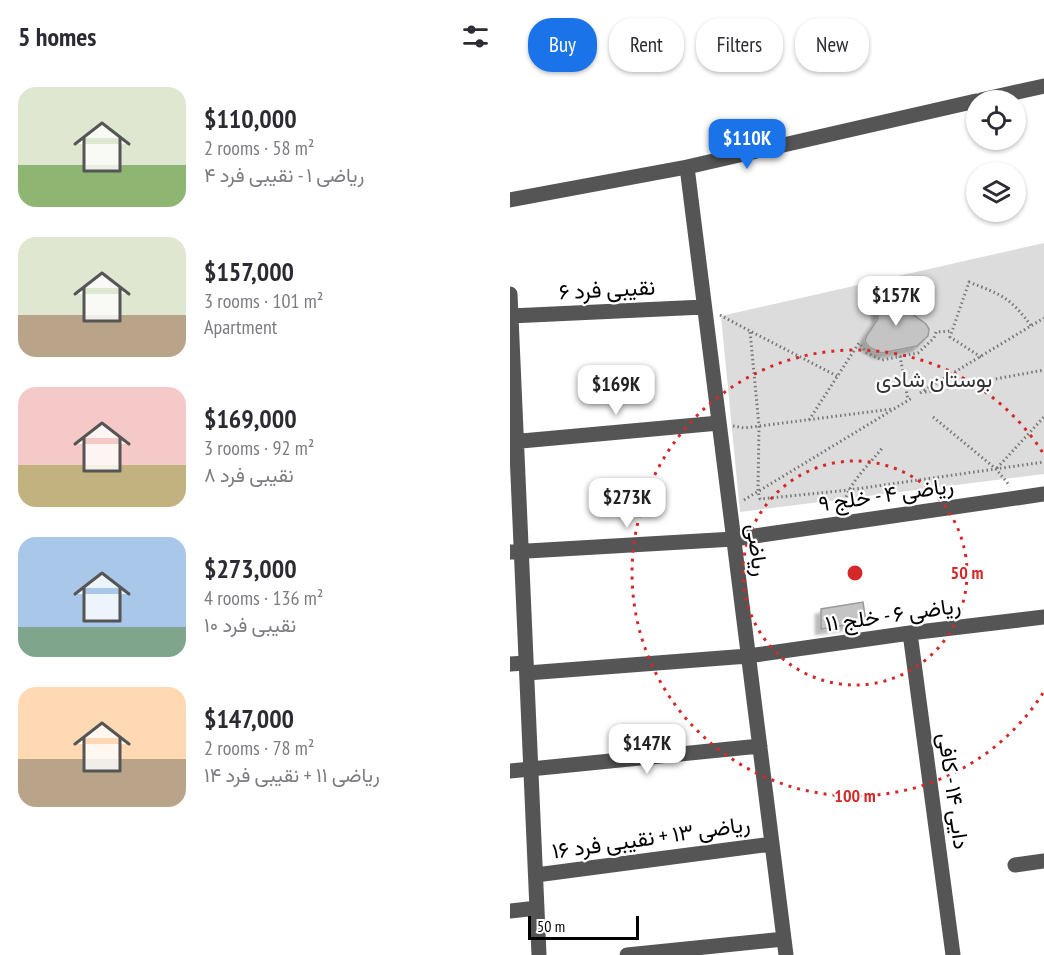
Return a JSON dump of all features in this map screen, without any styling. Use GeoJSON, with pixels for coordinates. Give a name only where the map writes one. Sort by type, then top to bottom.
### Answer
{"type":"FeatureCollection","features":[{"type":"Feature","properties":{"kind":"street"},"geometry":{"type":"LineString","coordinates":[[1026,90],[1044,86]]}},
{"type":"Feature","properties":{"kind":"street"},"geometry":{"type":"LineString","coordinates":[[510,200],[687,167],[966,104]]}},
{"type":"Feature","properties":{"kind":"street","name":"ریاضی"},"geometry":{"type":"LineString","coordinates":[[687,167],[786,955]]}},
{"type":"Feature","properties":{"kind":"street"},"geometry":{"type":"LineString","coordinates":[[510,294],[516,552],[526,668],[539,955]]}},
{"type":"Feature","properties":{"kind":"street","name":"نقیبی فرد ۶"},"geometry":{"type":"LineString","coordinates":[[510,316],[704,307]]}},
{"type":"Feature","properties":{"kind":"street"},"geometry":{"type":"LineString","coordinates":[[513,442],[719,423]]}},
{"type":"Feature","properties":{"kind":"street","name":"ریاضی ۴ - خلج ۹"},"geometry":{"type":"LineString","coordinates":[[516,552],[734,539],[1044,494]]}},
{"type":"Feature","properties":{"kind":"street","name":"ریاضی ۶ - خلج ۱۱"},"geometry":{"type":"LineString","coordinates":[[510,664],[526,668],[748,656],[1044,617]]}},
{"type":"Feature","properties":{"kind":"street","name":"دایی ۱۴ - کافی"},"geometry":{"type":"LineString","coordinates":[[910,633],[953,955]]}},
{"type":"Feature","properties":{"kind":"street"},"geometry":{"type":"LineString","coordinates":[[510,771],[760,746]]}},
{"type":"Feature","properties":{"kind":"street","name":"ریاضی ۱۳ + نقیبی فرد ۱۶"},"geometry":{"type":"LineString","coordinates":[[536,875],[772,844]]}},
{"type":"Feature","properties":{"kind":"street"},"geometry":{"type":"LineString","coordinates":[[1015,866],[1044,861]]}},
{"type":"Feature","properties":{"kind":"street"},"geometry":{"type":"LineString","coordinates":[[510,911],[537,908]]}},
{"type":"Feature","properties":{"kind":"street"},"geometry":{"type":"LineString","coordinates":[[627,955],[784,939]]}},
{"type":"Feature","properties":{"kind":"path"},"geometry":{"type":"LineString","coordinates":[[981,357],[950,337],[969,282],[998,293],[1018,307],[1032,327]]}},
{"type":"Feature","properties":{"kind":"path"},"geometry":{"type":"LineString","coordinates":[[704,307],[837,376]]}},
{"type":"Feature","properties":{"kind":"path"},"geometry":{"type":"LineString","coordinates":[[1044,318],[920,393],[1044,370]]}},
{"type":"Feature","properties":{"kind":"path"},"geometry":{"type":"LineString","coordinates":[[750,331],[759,426],[758,491],[760,499],[849,490],[1044,462]]}},
{"type":"Feature","properties":{"kind":"path"},"geometry":{"type":"LineString","coordinates":[[809,420],[859,343],[867,353],[882,360],[918,353],[934,338],[936,332],[952,331]]}},
{"type":"Feature","properties":{"kind":"path"},"geometry":{"type":"LineString","coordinates":[[730,508],[910,399],[900,356]]}},
{"type":"Feature","properties":{"kind":"path"},"geometry":{"type":"LineString","coordinates":[[719,423],[744,428],[895,409]]}},
{"type":"Feature","properties":{"kind":"path"},"geometry":{"type":"LineString","coordinates":[[933,417],[996,469],[1008,482],[1016,498]]}},
{"type":"Feature","properties":{"kind":"path"},"geometry":{"type":"LineString","coordinates":[[996,469],[1044,417]]}},
{"type":"Feature","properties":{"kind":"path"},"geometry":{"type":"LineString","coordinates":[[842,522],[843,502],[849,490],[883,447]]}},
{"type":"Feature","properties":{"kind":"green space","name":"بوستان شادی"},"geometry":{"type":"Polygon","coordinates":[[[1044,243],[1044,474],[740,512],[721,316],[1044,243]]]}},
{"type":"Feature","properties":{"kind":"building"},"geometry":{"type":"Polygon","coordinates":[[[891,294],[904,296],[903,299],[909,304],[911,313],[929,329],[928,336],[917,346],[881,353],[869,347],[865,341],[878,319],[877,310],[882,303],[880,301],[891,294]]]}},
{"type":"Feature","properties":{"kind":"building"},"geometry":{"type":"Polygon","coordinates":[[[863,602],[866,622],[821,629],[821,609],[863,602]]]}}]}
